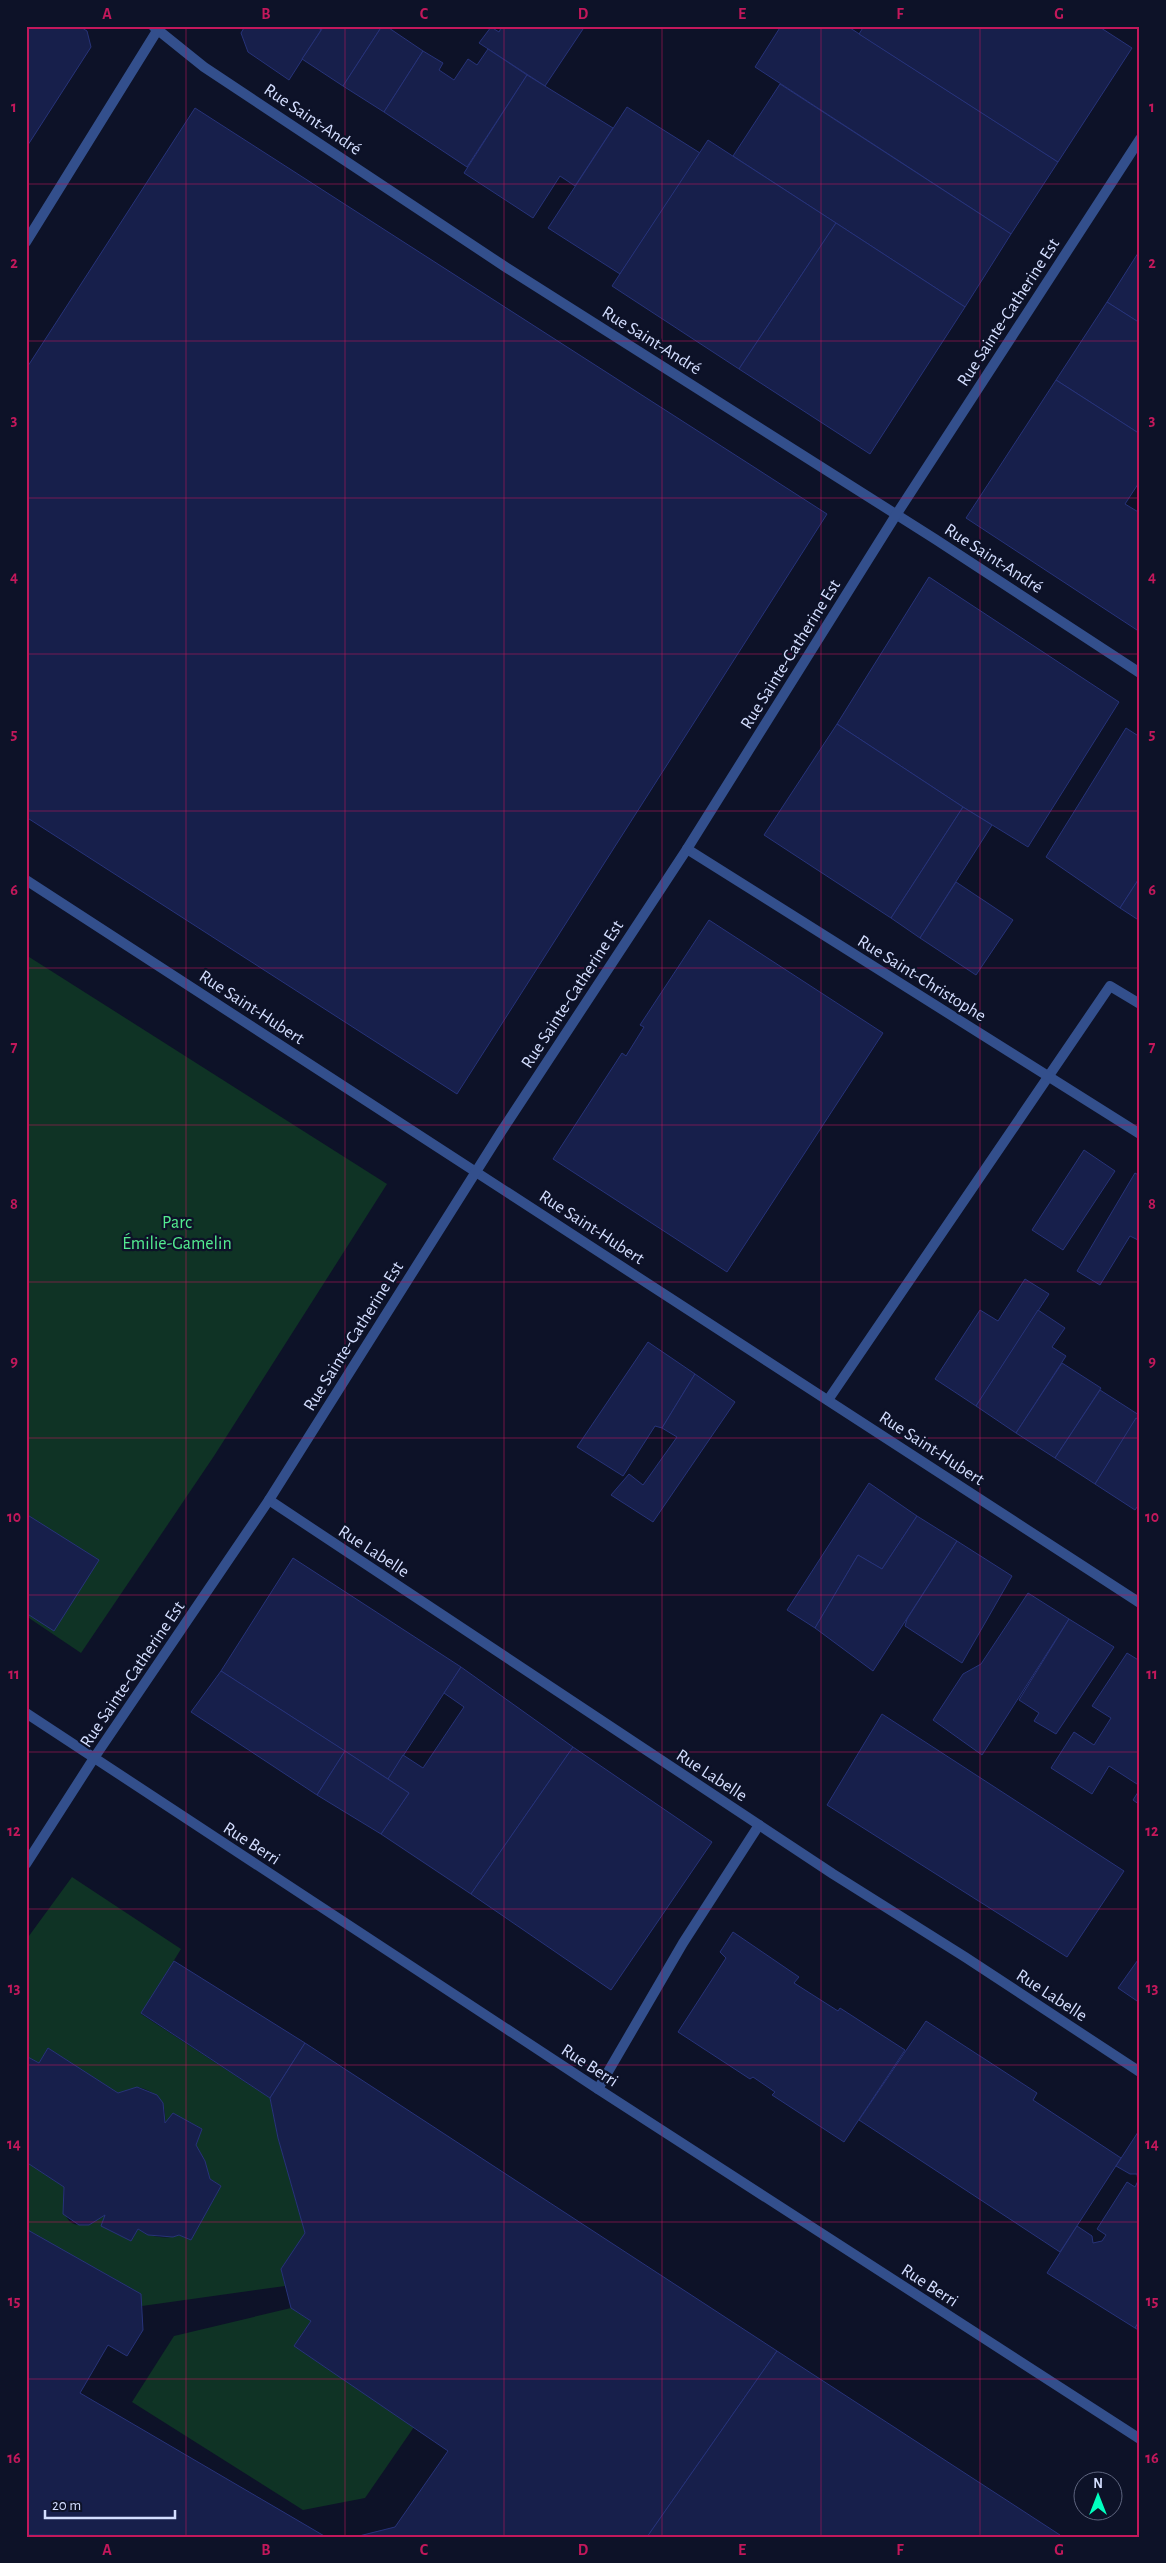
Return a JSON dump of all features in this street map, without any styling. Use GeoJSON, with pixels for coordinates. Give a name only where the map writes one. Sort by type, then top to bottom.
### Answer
{"type":"FeatureCollection","features":[{"type":"Feature","properties":{"kind":"street"},"geometry":{"type":"LineString","coordinates":[[26,242],[157,27]]}},
{"type":"Feature","properties":{"kind":"street","name":"Rue Saint-André"},"geometry":{"type":"LineString","coordinates":[[157,27],[204,67],[507,268],[896,515],[1140,673]]}},
{"type":"Feature","properties":{"kind":"street","name":"Rue Sainte-Catherine Est"},"geometry":{"type":"LineString","coordinates":[[26,1864],[94,1758],[270,1500],[501,1132],[687,849],[896,515],[1140,139]]}},
{"type":"Feature","properties":{"kind":"street","name":"Rue Saint-Christophe"},"geometry":{"type":"LineString","coordinates":[[687,849],[1140,1134]]}},
{"type":"Feature","properties":{"kind":"street","name":"Rue Saint-Hubert"},"geometry":{"type":"LineString","coordinates":[[26,880],[1140,1603]]}},
{"type":"Feature","properties":{"kind":"street"},"geometry":{"type":"LineString","coordinates":[[828,1400],[1110,986],[1140,1004]]}},
{"type":"Feature","properties":{"kind":"street","name":"Rue Labelle"},"geometry":{"type":"LineString","coordinates":[[270,1500],[759,1825],[1140,2072]]}},
{"type":"Feature","properties":{"kind":"street","name":"Rue Berri"},"geometry":{"type":"LineString","coordinates":[[26,1713],[598,2089],[1140,2439]]}},
{"type":"Feature","properties":{"kind":"street"},"geometry":{"type":"LineString","coordinates":[[598,2089],[683,1943],[759,1825]]}},
{"type":"Feature","properties":{"kind":"green space","name":"Parc Émilie-Gamelin"},"geometry":{"type":"Polygon","coordinates":[[[26,955],[387,1184],[214,1456],[81,1653],[26,1616],[26,955]]]}},
{"type":"Feature","properties":{"kind":"green space"},"geometry":{"type":"Polygon","coordinates":[[[72,1877],[181,1949],[141,2014],[270,2098],[278,2138],[305,2233],[281,2269],[285,2286],[142,2306],[26,2229],[26,2162],[64,2187],[64,2209],[66,2217],[71,2222],[77,2225],[84,2224],[105,2215],[102,2226],[131,2241],[138,2229],[158,2237],[179,2235],[191,2240],[221,2186],[210,2179],[205,2161],[196,2145],[202,2129],[173,2113],[165,2123],[162,2104],[151,2092],[138,2087],[118,2093],[48,2048],[39,2063],[26,2056],[26,1940],[72,1877]]]}},
{"type":"Feature","properties":{"kind":"green space"},"geometry":{"type":"Polygon","coordinates":[[[291,2308],[311,2321],[294,2346],[414,2427],[365,2498],[303,2510],[132,2402],[174,2336],[291,2308]]]}},
{"type":"Feature","properties":{"kind":"building"},"geometry":{"type":"Polygon","coordinates":[[[26,26],[79,26],[87,31],[91,47],[26,148],[26,26]]]}},
{"type":"Feature","properties":{"kind":"building"},"geometry":{"type":"Polygon","coordinates":[[[245,26],[316,26],[321,30],[289,80],[248,52],[241,33],[245,26]]]}},
{"type":"Feature","properties":{"kind":"building"},"geometry":{"type":"Polygon","coordinates":[[[324,26],[382,26],[343,86],[302,59],[324,26]]]}},
{"type":"Feature","properties":{"kind":"building"},"geometry":{"type":"Polygon","coordinates":[[[382,26],[386,26],[423,51],[384,112],[343,86],[382,26]]]}},
{"type":"Feature","properties":{"kind":"building"},"geometry":{"type":"Polygon","coordinates":[[[502,26],[585,26],[545,86],[479,43],[491,27],[499,32],[502,26]]]}},
{"type":"Feature","properties":{"kind":"building"},"geometry":{"type":"Polygon","coordinates":[[[781,26],[847,26],[1058,162],[1011,234],[755,67],[781,26]]]}},
{"type":"Feature","properties":{"kind":"building"},"geometry":{"type":"Polygon","coordinates":[[[864,26],[1098,26],[1132,48],[1058,162],[859,34],[864,26]]]}},
{"type":"Feature","properties":{"kind":"building"},"geometry":{"type":"Polygon","coordinates":[[[488,49],[527,75],[467,167],[384,112],[423,51],[443,63],[439,70],[454,80],[468,59],[477,65],[488,49]]]}},
{"type":"Feature","properties":{"kind":"building"},"geometry":{"type":"Polygon","coordinates":[[[527,75],[613,128],[575,186],[560,176],[533,218],[464,173],[527,75]]]}},
{"type":"Feature","properties":{"kind":"building"},"geometry":{"type":"Polygon","coordinates":[[[780,84],[1011,234],[965,307],[733,156],[780,84]]]}},
{"type":"Feature","properties":{"kind":"building"},"geometry":{"type":"Polygon","coordinates":[[[627,107],[700,153],[620,274],[548,228],[627,107]]]}},
{"type":"Feature","properties":{"kind":"building"},"geometry":{"type":"Polygon","coordinates":[[[195,108],[827,514],[457,1094],[26,817],[26,369],[195,108]]]}},
{"type":"Feature","properties":{"kind":"building"},"geometry":{"type":"Polygon","coordinates":[[[708,140],[836,223],[739,369],[612,286],[708,140]]]}},
{"type":"Feature","properties":{"kind":"building"},"geometry":{"type":"Polygon","coordinates":[[[836,223],[965,307],[870,454],[739,369],[836,223]]]}},
{"type":"Feature","properties":{"kind":"building"},"geometry":{"type":"Polygon","coordinates":[[[1140,250],[1140,323],[1107,302],[1140,250]]]}},
{"type":"Feature","properties":{"kind":"building"},"geometry":{"type":"Polygon","coordinates":[[[1107,302],[1140,323],[1140,434],[1056,380],[1107,302]]]}},
{"type":"Feature","properties":{"kind":"building"},"geometry":{"type":"Polygon","coordinates":[[[1056,380],[1140,434],[1140,481],[1125,504],[1140,513],[1140,632],[966,518],[1056,380]]]}},
{"type":"Feature","properties":{"kind":"building"},"geometry":{"type":"Polygon","coordinates":[[[929,577],[1119,702],[1028,847],[963,807],[837,724],[929,577]]]}},
{"type":"Feature","properties":{"kind":"building"},"geometry":{"type":"Polygon","coordinates":[[[837,724],[963,807],[891,918],[764,835],[837,724]]]}},
{"type":"Feature","properties":{"kind":"building"},"geometry":{"type":"Polygon","coordinates":[[[1126,728],[1140,737],[1140,877],[1120,908],[1046,857],[1126,728]]]}},
{"type":"Feature","properties":{"kind":"building"},"geometry":{"type":"Polygon","coordinates":[[[963,807],[992,825],[920,938],[891,918],[963,807]]]}},
{"type":"Feature","properties":{"kind":"building"},"geometry":{"type":"Polygon","coordinates":[[[1140,877],[1140,921],[1120,908],[1140,877]]]}},
{"type":"Feature","properties":{"kind":"building"},"geometry":{"type":"Polygon","coordinates":[[[956,882],[1013,920],[976,975],[920,938],[956,882]]]}},
{"type":"Feature","properties":{"kind":"building"},"geometry":{"type":"Polygon","coordinates":[[[709,920],[883,1033],[727,1272],[553,1159],[622,1053],[626,1056],[644,1027],[640,1025],[709,920]]]}},
{"type":"Feature","properties":{"kind":"building"},"geometry":{"type":"Polygon","coordinates":[[[1084,1150],[1115,1171],[1063,1250],[1032,1230],[1084,1150]]]}},
{"type":"Feature","properties":{"kind":"building"},"geometry":{"type":"Polygon","coordinates":[[[1135,1173],[1140,1176],[1140,1241],[1130,1236],[1100,1285],[1077,1271],[1135,1173]]]}},
{"type":"Feature","properties":{"kind":"building"},"geometry":{"type":"Polygon","coordinates":[[[1025,1279],[1049,1294],[976,1406],[935,1379],[980,1310],[998,1321],[1025,1279]]]}},
{"type":"Feature","properties":{"kind":"building"},"geometry":{"type":"Polygon","coordinates":[[[1038,1310],[1065,1328],[1052,1347],[1066,1356],[1016,1433],[976,1406],[1038,1310]]]}},
{"type":"Feature","properties":{"kind":"building"},"geometry":{"type":"Polygon","coordinates":[[[648,1342],[695,1374],[662,1428],[655,1426],[623,1476],[577,1447],[648,1342]]]}},
{"type":"Feature","properties":{"kind":"building"},"geometry":{"type":"Polygon","coordinates":[[[1062,1363],[1101,1388],[1055,1458],[1016,1433],[1062,1363]]]}},
{"type":"Feature","properties":{"kind":"building"},"geometry":{"type":"Polygon","coordinates":[[[695,1374],[735,1402],[653,1522],[611,1495],[629,1474],[643,1485],[677,1437],[662,1428],[695,1374]]]}},
{"type":"Feature","properties":{"kind":"building"},"geometry":{"type":"Polygon","coordinates":[[[1100,1390],[1139,1415],[1095,1484],[1055,1458],[1100,1390]]]}},
{"type":"Feature","properties":{"kind":"building"},"geometry":{"type":"Polygon","coordinates":[[[1136,1418],[1140,1421],[1140,1503],[1135,1510],[1095,1484],[1136,1418]]]}},
{"type":"Feature","properties":{"kind":"building"},"geometry":{"type":"Polygon","coordinates":[[[869,1483],[917,1516],[882,1569],[858,1555],[815,1628],[787,1610],[869,1483]]]}},
{"type":"Feature","properties":{"kind":"building"},"geometry":{"type":"Polygon","coordinates":[[[26,1514],[99,1560],[54,1631],[26,1613],[26,1514]]]}},
{"type":"Feature","properties":{"kind":"building"},"geometry":{"type":"Polygon","coordinates":[[[917,1516],[957,1541],[873,1671],[815,1628],[858,1555],[882,1569],[917,1516]]]}},
{"type":"Feature","properties":{"kind":"building"},"geometry":{"type":"Polygon","coordinates":[[[957,1541],[1012,1576],[962,1663],[905,1626],[907,1619],[957,1541]]]}},
{"type":"Feature","properties":{"kind":"building"},"geometry":{"type":"Polygon","coordinates":[[[293,1558],[461,1667],[388,1779],[221,1671],[293,1558]]]}},
{"type":"Feature","properties":{"kind":"building"},"geometry":{"type":"Polygon","coordinates":[[[1028,1593],[1069,1619],[982,1755],[933,1720],[963,1674],[981,1664],[1028,1593]]]}},
{"type":"Feature","properties":{"kind":"building"},"geometry":{"type":"Polygon","coordinates":[[[1069,1619],[1114,1647],[1056,1734],[1034,1721],[1039,1713],[1019,1700],[1069,1619]]]}},
{"type":"Feature","properties":{"kind":"building"},"geometry":{"type":"Polygon","coordinates":[[[1127,1653],[1140,1661],[1140,1786],[1109,1766],[1092,1794],[1051,1768],[1074,1732],[1094,1745],[1111,1718],[1092,1706],[1127,1653]]]}},
{"type":"Feature","properties":{"kind":"building"},"geometry":{"type":"Polygon","coordinates":[[[461,1667],[573,1747],[471,1894],[381,1834],[409,1793],[388,1779],[403,1755],[423,1768],[464,1707],[444,1693],[461,1667]]]}},
{"type":"Feature","properties":{"kind":"building"},"geometry":{"type":"Polygon","coordinates":[[[221,1671],[345,1751],[317,1795],[191,1712],[221,1671]]]}},
{"type":"Feature","properties":{"kind":"building"},"geometry":{"type":"Polygon","coordinates":[[[882,1714],[1124,1871],[1067,1957],[827,1805],[882,1714]]]}},
{"type":"Feature","properties":{"kind":"building"},"geometry":{"type":"Polygon","coordinates":[[[573,1747],[712,1842],[611,1990],[471,1894],[573,1747]]]}},
{"type":"Feature","properties":{"kind":"building"},"geometry":{"type":"Polygon","coordinates":[[[345,1751],[409,1793],[381,1834],[317,1795],[345,1751]]]}},
{"type":"Feature","properties":{"kind":"building"},"geometry":{"type":"Polygon","coordinates":[[[1140,1789],[1140,1805],[1133,1800],[1140,1789]]]}},
{"type":"Feature","properties":{"kind":"building"},"geometry":{"type":"Polygon","coordinates":[[[733,1932],[799,1977],[794,1983],[838,2011],[840,2008],[905,2050],[844,2142],[772,2095],[775,2092],[753,2077],[750,2079],[678,2032],[726,1958],[720,1952],[733,1932]]]}},
{"type":"Feature","properties":{"kind":"building"},"geometry":{"type":"Polygon","coordinates":[[[1140,1957],[1140,2003],[1118,1988],[1140,1957]]]}},
{"type":"Feature","properties":{"kind":"building"},"geometry":{"type":"Polygon","coordinates":[[[174,1961],[305,2043],[270,2098],[141,2013],[174,1961]]]}},
{"type":"Feature","properties":{"kind":"building"},"geometry":{"type":"Polygon","coordinates":[[[926,2021],[1037,2093],[1033,2100],[1121,2158],[1060,2252],[859,2120],[926,2021]]]}},
{"type":"Feature","properties":{"kind":"building"},"geometry":{"type":"Polygon","coordinates":[[[305,2043],[777,2351],[647,2537],[355,2537],[395,2527],[448,2451],[294,2346],[311,2321],[291,2308],[281,2269],[305,2233],[278,2138],[270,2098],[305,2043]]]}},
{"type":"Feature","properties":{"kind":"building"},"geometry":{"type":"Polygon","coordinates":[[[48,2048],[118,2093],[137,2087],[157,2095],[163,2103],[165,2123],[173,2113],[202,2129],[196,2145],[205,2161],[210,2179],[221,2186],[191,2240],[179,2235],[173,2237],[148,2235],[138,2229],[131,2241],[101,2226],[105,2215],[89,2225],[79,2225],[63,2214],[64,2187],[26,2162],[26,2056],[39,2063],[48,2048]]]}},
{"type":"Feature","properties":{"kind":"building"},"geometry":{"type":"Polygon","coordinates":[[[1140,2129],[1140,2320],[1135,2328],[1047,2273],[1077,2226],[1092,2236],[1093,2243],[1102,2241],[1106,2235],[1097,2229],[1127,2182],[1135,2187],[1138,2181],[1137,2174],[1130,2174],[1116,2166],[1140,2129]]]}},
{"type":"Feature","properties":{"kind":"building"},"geometry":{"type":"Polygon","coordinates":[[[26,2229],[141,2294],[143,2330],[127,2356],[108,2345],[80,2393],[326,2537],[26,2535],[26,2229]]]}},
{"type":"Feature","properties":{"kind":"building"},"geometry":{"type":"Polygon","coordinates":[[[1140,2320],[1140,2331],[1135,2328],[1140,2320]]]}},
{"type":"Feature","properties":{"kind":"building"},"geometry":{"type":"Polygon","coordinates":[[[777,2351],[1060,2535],[1059,2537],[647,2537],[777,2351]]]}}]}
